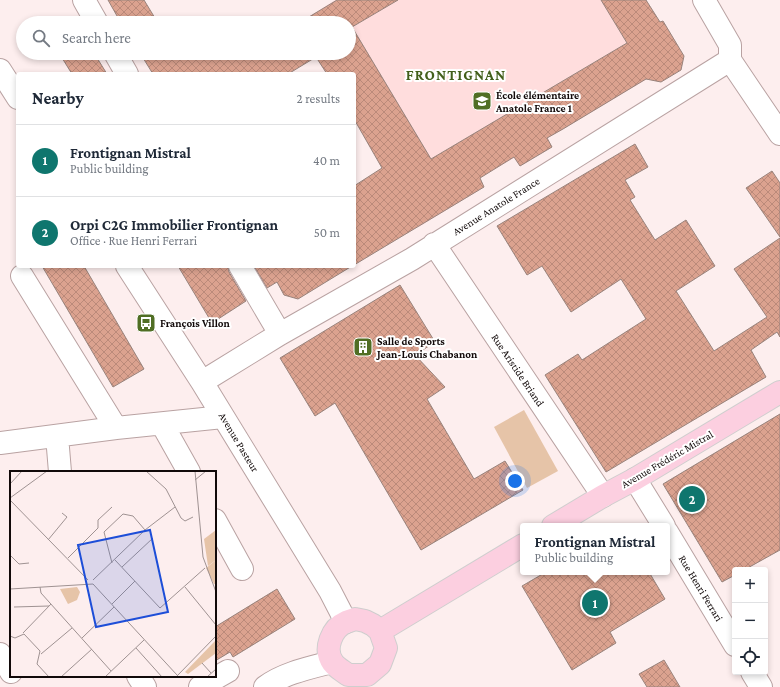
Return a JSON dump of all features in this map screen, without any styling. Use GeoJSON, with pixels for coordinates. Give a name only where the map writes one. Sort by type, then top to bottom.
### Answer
{"type":"FeatureCollection","features":[{"type":"Feature","properties":{"kind":"main road","name":"Avenue Frédéric Mistral"},"geometry":{"type":"LineString","coordinates":[[558,523],[635,479],[780,392]]}},
{"type":"Feature","properties":{"kind":"main road"},"geometry":{"type":"LineString","coordinates":[[380,631],[520,547]]}},
{"type":"Feature","properties":{"kind":"main road"},"geometry":{"type":"LineString","coordinates":[[365,620],[374,625],[380,631],[386,648],[380,664],[367,681],[348,675],[332,662],[329,651],[330,639],[336,628],[346,622],[365,620]]}},
{"type":"Feature","properties":{"kind":"street"},"geometry":{"type":"LineString","coordinates":[[84,0],[93,16]]}},
{"type":"Feature","properties":{"kind":"street"},"geometry":{"type":"LineString","coordinates":[[704,0],[730,45],[730,60],[780,134]]}},
{"type":"Feature","properties":{"kind":"street"},"geometry":{"type":"LineString","coordinates":[[119,60],[126,72]]}},
{"type":"Feature","properties":{"kind":"street","name":"Avenue Anatole France"},"geometry":{"type":"LineString","coordinates":[[202,382],[280,334],[412,259],[730,60]]}},
{"type":"Feature","properties":{"kind":"street"},"geometry":{"type":"LineString","coordinates":[[0,70],[16,95]]}},
{"type":"Feature","properties":{"kind":"street","name":"Rue Aristide Briand"},"geometry":{"type":"LineString","coordinates":[[434,244],[603,496]]}},
{"type":"Feature","properties":{"kind":"street","name":"Avenue Pasteur"},"geometry":{"type":"LineString","coordinates":[[128,268],[202,382],[330,591],[346,622]]}},
{"type":"Feature","properties":{"kind":"street"},"geometry":{"type":"LineString","coordinates":[[241,268],[280,334]]}},
{"type":"Feature","properties":{"kind":"street"},"geometry":{"type":"LineString","coordinates":[[22,276],[116,428]]}},
{"type":"Feature","properties":{"kind":"street"},"geometry":{"type":"LineString","coordinates":[[0,443],[116,428],[223,417]]}},
{"type":"Feature","properties":{"kind":"street"},"geometry":{"type":"LineString","coordinates":[[162,424],[187,471]]}},
{"type":"Feature","properties":{"kind":"street"},"geometry":{"type":"LineString","coordinates":[[57,436],[60,471]]}},
{"type":"Feature","properties":{"kind":"street"},"geometry":{"type":"LineString","coordinates":[[635,479],[662,523]]}},
{"type":"Feature","properties":{"kind":"street"},"geometry":{"type":"LineString","coordinates":[[216,522],[242,569]]}},
{"type":"Feature","properties":{"kind":"street","name":"Rue Henri Ferrari"},"geometry":{"type":"LineString","coordinates":[[670,537],[732,639]]}},
{"type":"Feature","properties":{"kind":"street"},"geometry":{"type":"LineString","coordinates":[[0,654],[10,670]]}},
{"type":"Feature","properties":{"kind":"street"},"geometry":{"type":"LineString","coordinates":[[265,687],[272,682],[294,672],[332,662]]}},
{"type":"Feature","properties":{"kind":"street"},"geometry":{"type":"LineString","coordinates":[[200,687],[228,672]]}},
{"type":"Feature","properties":{"kind":"street"},"geometry":{"type":"LineString","coordinates":[[754,675],[761,687]]}},
{"type":"Feature","properties":{"kind":"street"},"geometry":{"type":"LineString","coordinates":[[15,677],[21,687]]}},
{"type":"Feature","properties":{"kind":"street"},"geometry":{"type":"LineString","coordinates":[[139,677],[145,687]]}},
{"type":"Feature","properties":{"kind":"shaded area","name":"École élémentaire Anatole France 1"},"geometry":{"type":"Polygon","coordinates":[[[335,0],[646,0],[659,22],[663,21],[684,56],[682,57],[683,60],[681,70],[661,82],[651,80],[649,78],[548,138],[552,147],[539,155],[534,146],[522,153],[528,162],[520,166],[514,158],[480,178],[484,187],[419,227],[356,122],[356,72],[326,72],[318,60],[356,60],[356,16],[310,16],[335,0]]]}},
{"type":"Feature","properties":{"kind":"shaded area"},"geometry":{"type":"Polygon","coordinates":[[[524,410],[558,471],[527,488],[494,427],[524,410]]]}},
{"type":"Feature","properties":{"kind":"building"},"geometry":{"type":"Polygon","coordinates":[[[108,0],[144,0],[154,16],[117,16],[108,0]]]}},
{"type":"Feature","properties":{"kind":"building"},"geometry":{"type":"Polygon","coordinates":[[[337,0],[398,0],[356,25],[356,16],[311,16],[337,0]]]}},
{"type":"Feature","properties":{"kind":"building"},"geometry":{"type":"Polygon","coordinates":[[[601,0],[646,0],[660,22],[663,21],[684,56],[681,70],[661,82],[646,79],[547,138],[552,147],[520,166],[514,157],[480,178],[484,187],[356,264],[356,185],[382,168],[356,122],[356,72],[326,72],[318,60],[356,60],[356,34],[431,159],[627,43],[601,0]]]}},
{"type":"Feature","properties":{"kind":"building"},"geometry":{"type":"Polygon","coordinates":[[[63,60],[98,60],[106,72],[71,72],[63,60]]]}},
{"type":"Feature","properties":{"kind":"building"},"geometry":{"type":"Polygon","coordinates":[[[144,60],[311,60],[291,72],[152,72],[144,60]]]}},
{"type":"Feature","properties":{"kind":"building"},"geometry":{"type":"Polygon","coordinates":[[[635,144],[648,167],[625,180],[635,197],[630,200],[655,240],[686,220],[715,266],[676,291],[714,351],[767,317],[734,269],[780,238],[780,337],[777,332],[751,350],[766,377],[606,472],[545,375],[578,354],[582,360],[646,319],[621,279],[571,312],[542,266],[527,275],[497,226],[635,144]]]}},
{"type":"Feature","properties":{"kind":"building"},"geometry":{"type":"Polygon","coordinates":[[[772,171],[780,183],[780,237],[746,188],[772,171]]]}},
{"type":"Feature","properties":{"kind":"building"},"geometry":{"type":"Polygon","coordinates":[[[43,268],[85,268],[144,369],[113,387],[43,268]]]}},
{"type":"Feature","properties":{"kind":"building"},"geometry":{"type":"Polygon","coordinates":[[[179,268],[228,268],[229,272],[246,301],[212,323],[179,268]]]}},
{"type":"Feature","properties":{"kind":"building"},"geometry":{"type":"Polygon","coordinates":[[[255,268],[349,268],[298,299],[284,295],[277,282],[267,288],[255,268]]]}},
{"type":"Feature","properties":{"kind":"building"},"geometry":{"type":"Polygon","coordinates":[[[400,285],[435,342],[415,355],[445,387],[427,399],[474,479],[505,461],[523,490],[421,550],[335,403],[315,416],[280,358],[400,285]]]}},
{"type":"Feature","properties":{"kind":"building"},"geometry":{"type":"Polygon","coordinates":[[[780,414],[780,550],[749,567],[732,567],[732,577],[722,582],[663,484],[780,414]]]}},
{"type":"Feature","properties":{"kind":"building"},"geometry":{"type":"Polygon","coordinates":[[[541,575],[651,575],[665,599],[610,632],[616,643],[572,670],[522,586],[541,575]]]}},
{"type":"Feature","properties":{"kind":"building"},"geometry":{"type":"Polygon","coordinates":[[[277,589],[295,619],[233,657],[230,652],[216,660],[216,626],[277,589]]]}},
{"type":"Feature","properties":{"kind":"building"},"geometry":{"type":"Polygon","coordinates":[[[664,660],[680,687],[647,687],[639,674],[664,660]]]}},
{"type":"Feature","properties":{"kind":"place","name":"École élémentaire Anatole France 1"},"geometry":{"type":"Point","coordinates":[482,101]}},
{"type":"Feature","properties":{"kind":"place","name":"François Villon"},"geometry":{"type":"Point","coordinates":[146,323]}},
{"type":"Feature","properties":{"kind":"place","name":"Salle de Sports Jean-Louis Chabanon"},"geometry":{"type":"Point","coordinates":[363,347]}},
{"type":"Feature","properties":{"kind":"place","name":"Orpi C2G Immobilier Frontignan"},"geometry":{"type":"Point","coordinates":[692,499]}},
{"type":"Feature","properties":{"kind":"place","name":"Frontignan Mistral"},"geometry":{"type":"Point","coordinates":[595,603]}},
{"type":"Feature","properties":{"kind":"district","name":"FRONTIGNAN"},"geometry":{"type":"Point","coordinates":[456,75]}}]}
